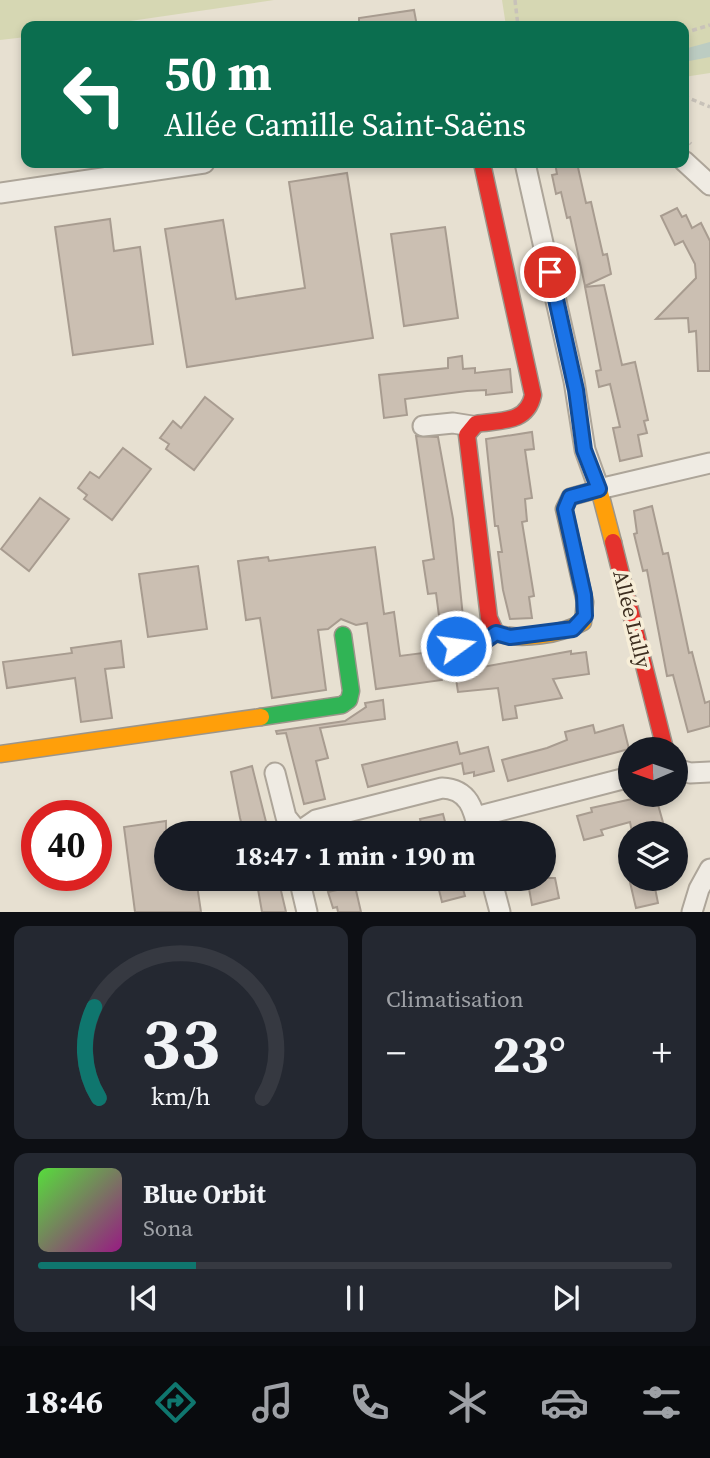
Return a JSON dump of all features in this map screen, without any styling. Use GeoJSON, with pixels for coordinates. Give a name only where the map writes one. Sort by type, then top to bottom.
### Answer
{"type":"FeatureCollection","features":[{"type":"Feature","properties":{"kind":"street"},"geometry":{"type":"LineString","coordinates":[[689,166],[710,185]]}},
{"type":"Feature","properties":{"kind":"street"},"geometry":{"type":"LineString","coordinates":[[0,193],[170,168]]}},
{"type":"Feature","properties":{"kind":"street"},"geometry":{"type":"LineString","coordinates":[[423,426],[453,423],[472,426],[523,416],[531,407],[533,395],[483,168]]}},
{"type":"Feature","properties":{"kind":"street"},"geometry":{"type":"LineString","coordinates":[[526,168],[574,381],[584,450],[599,489]]}},
{"type":"Feature","properties":{"kind":"street"},"geometry":{"type":"LineString","coordinates":[[472,426],[467,435],[466,448],[489,618],[496,633],[510,637],[573,629],[583,622],[584,595],[565,509],[570,497],[710,463]]}},
{"type":"Feature","properties":{"kind":"street","name":"Allée Lully"},"geometry":{"type":"LineString","coordinates":[[599,489],[662,737]]}},
{"type":"Feature","properties":{"kind":"street"},"geometry":{"type":"LineString","coordinates":[[456,646],[483,642],[496,633]]}},
{"type":"Feature","properties":{"kind":"street"},"geometry":{"type":"LineString","coordinates":[[0,754],[342,705],[349,699],[351,691],[343,635]]}},
{"type":"Feature","properties":{"kind":"street"},"geometry":{"type":"LineString","coordinates":[[688,772],[710,772]]}},
{"type":"Feature","properties":{"kind":"street"},"geometry":{"type":"LineString","coordinates":[[275,773],[286,817],[290,821]]}},
{"type":"Feature","properties":{"kind":"street"},"geometry":{"type":"LineString","coordinates":[[490,821],[618,781]]}},
{"type":"Feature","properties":{"kind":"street"},"geometry":{"type":"LineString","coordinates":[[315,821],[442,788],[466,796],[475,821]]}},
{"type":"Feature","properties":{"kind":"street"},"geometry":{"type":"LineString","coordinates":[[692,912],[699,888],[710,869]]}},
{"type":"Feature","properties":{"kind":"street"},"geometry":{"type":"LineString","coordinates":[[302,891],[307,912]]}},
{"type":"Feature","properties":{"kind":"street"},"geometry":{"type":"LineString","coordinates":[[494,891],[500,912]]}},
{"type":"Feature","properties":{"kind":"path"},"geometry":{"type":"LineString","coordinates":[[514,0],[517,21]]}},
{"type":"Feature","properties":{"kind":"path"},"geometry":{"type":"LineString","coordinates":[[689,31],[710,25]]}},
{"type":"Feature","properties":{"kind":"path"},"geometry":{"type":"LineString","coordinates":[[689,98],[710,107]]}},
{"type":"Feature","properties":{"kind":"green space"},"geometry":{"type":"Polygon","coordinates":[[[0,0],[274,0],[130,21],[21,21],[21,38],[0,40],[0,0]]]}},
{"type":"Feature","properties":{"kind":"green space"},"geometry":{"type":"Polygon","coordinates":[[[502,0],[710,0],[710,73],[689,76],[689,21],[505,21],[502,0]]]}},
{"type":"Feature","properties":{"kind":"shaded area"},"geometry":{"type":"Polygon","coordinates":[[[710,42],[710,57],[689,61],[689,48],[710,42]]]}},
{"type":"Feature","properties":{"kind":"building"},"geometry":{"type":"Polygon","coordinates":[[[414,10],[416,21],[359,21],[359,18],[414,10]]]}},
{"type":"Feature","properties":{"kind":"building"},"geometry":{"type":"Polygon","coordinates":[[[556,168],[578,168],[586,203],[591,202],[603,255],[607,254],[611,274],[585,286],[570,217],[567,218],[561,192],[556,194],[552,175],[557,174],[556,168]]]}},
{"type":"Feature","properties":{"kind":"building"},"geometry":{"type":"Polygon","coordinates":[[[347,173],[373,338],[187,367],[165,229],[223,220],[236,299],[305,288],[289,182],[347,173]]]}},
{"type":"Feature","properties":{"kind":"building"},"geometry":{"type":"Polygon","coordinates":[[[677,208],[682,217],[686,215],[692,228],[701,223],[710,241],[710,371],[698,371],[696,331],[689,332],[688,318],[656,319],[696,278],[695,264],[683,241],[675,245],[661,216],[677,208]]]}},
{"type":"Feature","properties":{"kind":"building"},"geometry":{"type":"Polygon","coordinates":[[[110,219],[114,251],[140,247],[153,344],[73,355],[55,227],[110,219]]]}},
{"type":"Feature","properties":{"kind":"building"},"geometry":{"type":"Polygon","coordinates":[[[445,227],[458,318],[404,326],[391,234],[445,227]]]}},
{"type":"Feature","properties":{"kind":"building"},"geometry":{"type":"Polygon","coordinates":[[[604,285],[622,365],[635,362],[648,420],[644,421],[647,433],[638,435],[642,456],[620,461],[613,428],[620,427],[610,384],[599,387],[596,371],[601,370],[585,287],[604,285]]]}},
{"type":"Feature","properties":{"kind":"building"},"geometry":{"type":"Polygon","coordinates":[[[462,356],[463,369],[475,368],[475,373],[510,369],[512,392],[486,395],[486,390],[467,391],[405,399],[407,415],[384,418],[379,375],[448,368],[448,358],[462,356]]]}},
{"type":"Feature","properties":{"kind":"building"},"geometry":{"type":"Polygon","coordinates":[[[205,397],[233,419],[194,470],[166,449],[169,444],[160,438],[173,421],[181,428],[205,397]]]}},
{"type":"Feature","properties":{"kind":"building"},"geometry":{"type":"Polygon","coordinates":[[[532,432],[534,449],[525,450],[532,498],[525,499],[527,521],[522,522],[534,596],[529,597],[532,618],[510,619],[503,590],[498,552],[502,552],[498,526],[495,526],[486,439],[532,432]]]}},
{"type":"Feature","properties":{"kind":"building"},"geometry":{"type":"Polygon","coordinates":[[[416,436],[438,437],[453,519],[464,627],[441,631],[436,593],[428,594],[423,561],[434,559],[416,436]]]}},
{"type":"Feature","properties":{"kind":"building"},"geometry":{"type":"Polygon","coordinates":[[[123,448],[151,469],[112,520],[84,499],[87,495],[78,488],[90,472],[99,478],[123,448]]]}},
{"type":"Feature","properties":{"kind":"building"},"geometry":{"type":"Polygon","coordinates":[[[40,498],[69,519],[29,571],[1,549],[40,498]]]}},
{"type":"Feature","properties":{"kind":"building"},"geometry":{"type":"Polygon","coordinates":[[[652,506],[663,554],[668,553],[689,653],[692,652],[705,703],[710,701],[710,726],[688,732],[673,675],[667,676],[647,570],[643,571],[634,534],[637,533],[634,511],[652,506]]]}},
{"type":"Feature","properties":{"kind":"building"},"geometry":{"type":"Polygon","coordinates":[[[375,547],[384,614],[394,612],[400,656],[438,651],[442,680],[376,689],[367,623],[356,625],[341,619],[328,629],[318,630],[326,690],[272,698],[260,618],[246,620],[238,561],[268,557],[269,561],[375,547]]]}},
{"type":"Feature","properties":{"kind":"building"},"geometry":{"type":"Polygon","coordinates":[[[198,566],[207,629],[148,637],[139,574],[198,566]]]}},
{"type":"Feature","properties":{"kind":"building"},"geometry":{"type":"Polygon","coordinates":[[[121,641],[124,667],[105,669],[112,718],[81,722],[75,678],[7,688],[3,662],[72,653],[71,648],[121,641]]]}},
{"type":"Feature","properties":{"kind":"building"},"geometry":{"type":"Polygon","coordinates":[[[571,651],[571,654],[586,652],[589,674],[553,679],[562,698],[515,706],[517,718],[503,720],[498,688],[458,692],[455,672],[571,651]]]}},
{"type":"Feature","properties":{"kind":"building"},"geometry":{"type":"Polygon","coordinates":[[[383,700],[385,719],[320,728],[328,758],[316,761],[325,799],[304,804],[286,733],[277,734],[276,731],[345,721],[366,707],[365,703],[383,700]]]}},
{"type":"Feature","properties":{"kind":"building"},"geometry":{"type":"Polygon","coordinates":[[[593,725],[595,733],[623,725],[626,737],[618,737],[618,752],[508,781],[502,760],[567,740],[565,732],[593,725]]]}},
{"type":"Feature","properties":{"kind":"building"},"geometry":{"type":"Polygon","coordinates":[[[457,742],[460,754],[488,747],[494,771],[474,776],[474,772],[464,774],[462,763],[368,787],[362,765],[457,742]]]}},
{"type":"Feature","properties":{"kind":"building"},"geometry":{"type":"Polygon","coordinates":[[[252,766],[266,821],[241,821],[231,772],[252,766]]]}},
{"type":"Feature","properties":{"kind":"building"},"geometry":{"type":"Polygon","coordinates":[[[618,802],[618,807],[659,807],[663,821],[618,821],[618,825],[601,830],[603,835],[584,840],[577,816],[592,812],[591,808],[618,802]]]}},
{"type":"Feature","properties":{"kind":"building"},"geometry":{"type":"Polygon","coordinates":[[[443,814],[445,821],[420,821],[443,814]]]}},
{"type":"Feature","properties":{"kind":"building"},"geometry":{"type":"Polygon","coordinates":[[[154,823],[154,891],[198,891],[201,912],[135,912],[124,827],[154,823]]]}},
{"type":"Feature","properties":{"kind":"building"},"geometry":{"type":"Polygon","coordinates":[[[556,883],[559,898],[532,905],[529,891],[556,891],[556,883]]]}},
{"type":"Feature","properties":{"kind":"building"},"geometry":{"type":"Polygon","coordinates":[[[258,891],[281,891],[286,912],[262,912],[258,891]]]}},
{"type":"Feature","properties":{"kind":"building"},"geometry":{"type":"Polygon","coordinates":[[[356,891],[361,912],[338,912],[337,907],[333,908],[328,892],[356,891]]]}},
{"type":"Feature","properties":{"kind":"building"},"geometry":{"type":"Polygon","coordinates":[[[439,891],[464,891],[465,896],[442,902],[439,891]]]}},
{"type":"Feature","properties":{"kind":"building"},"geometry":{"type":"Polygon","coordinates":[[[632,891],[656,891],[658,903],[636,908],[632,891]]]}},
{"type":"Feature","properties":{"kind":"traffic: fast"},"geometry":{"type":"LineString","coordinates":[[261,717],[342,705],[349,700],[351,691],[343,635]]}},
{"type":"Feature","properties":{"kind":"traffic: slow"},"geometry":{"type":"LineString","coordinates":[[455,646],[483,642],[496,633],[529,636],[564,630],[583,622],[585,602],[564,509],[570,497],[599,489],[613,542]]}},
{"type":"Feature","properties":{"kind":"traffic: slow"},"geometry":{"type":"LineString","coordinates":[[0,754],[261,717]]}},
{"type":"Feature","properties":{"kind":"traffic: jam"},"geometry":{"type":"LineString","coordinates":[[483,168],[533,395],[530,404],[519,416],[476,424],[467,435],[489,618],[496,633]]}},
{"type":"Feature","properties":{"kind":"traffic: jam"},"geometry":{"type":"LineString","coordinates":[[613,542],[662,737]]}},
{"type":"Feature","properties":{"kind":"route"},"geometry":{"type":"LineString","coordinates":[[456,646],[483,642],[496,633],[510,637],[573,629],[583,622],[585,616],[584,595],[565,509],[570,497],[599,489],[584,450],[576,390],[550,272]]}}]}
